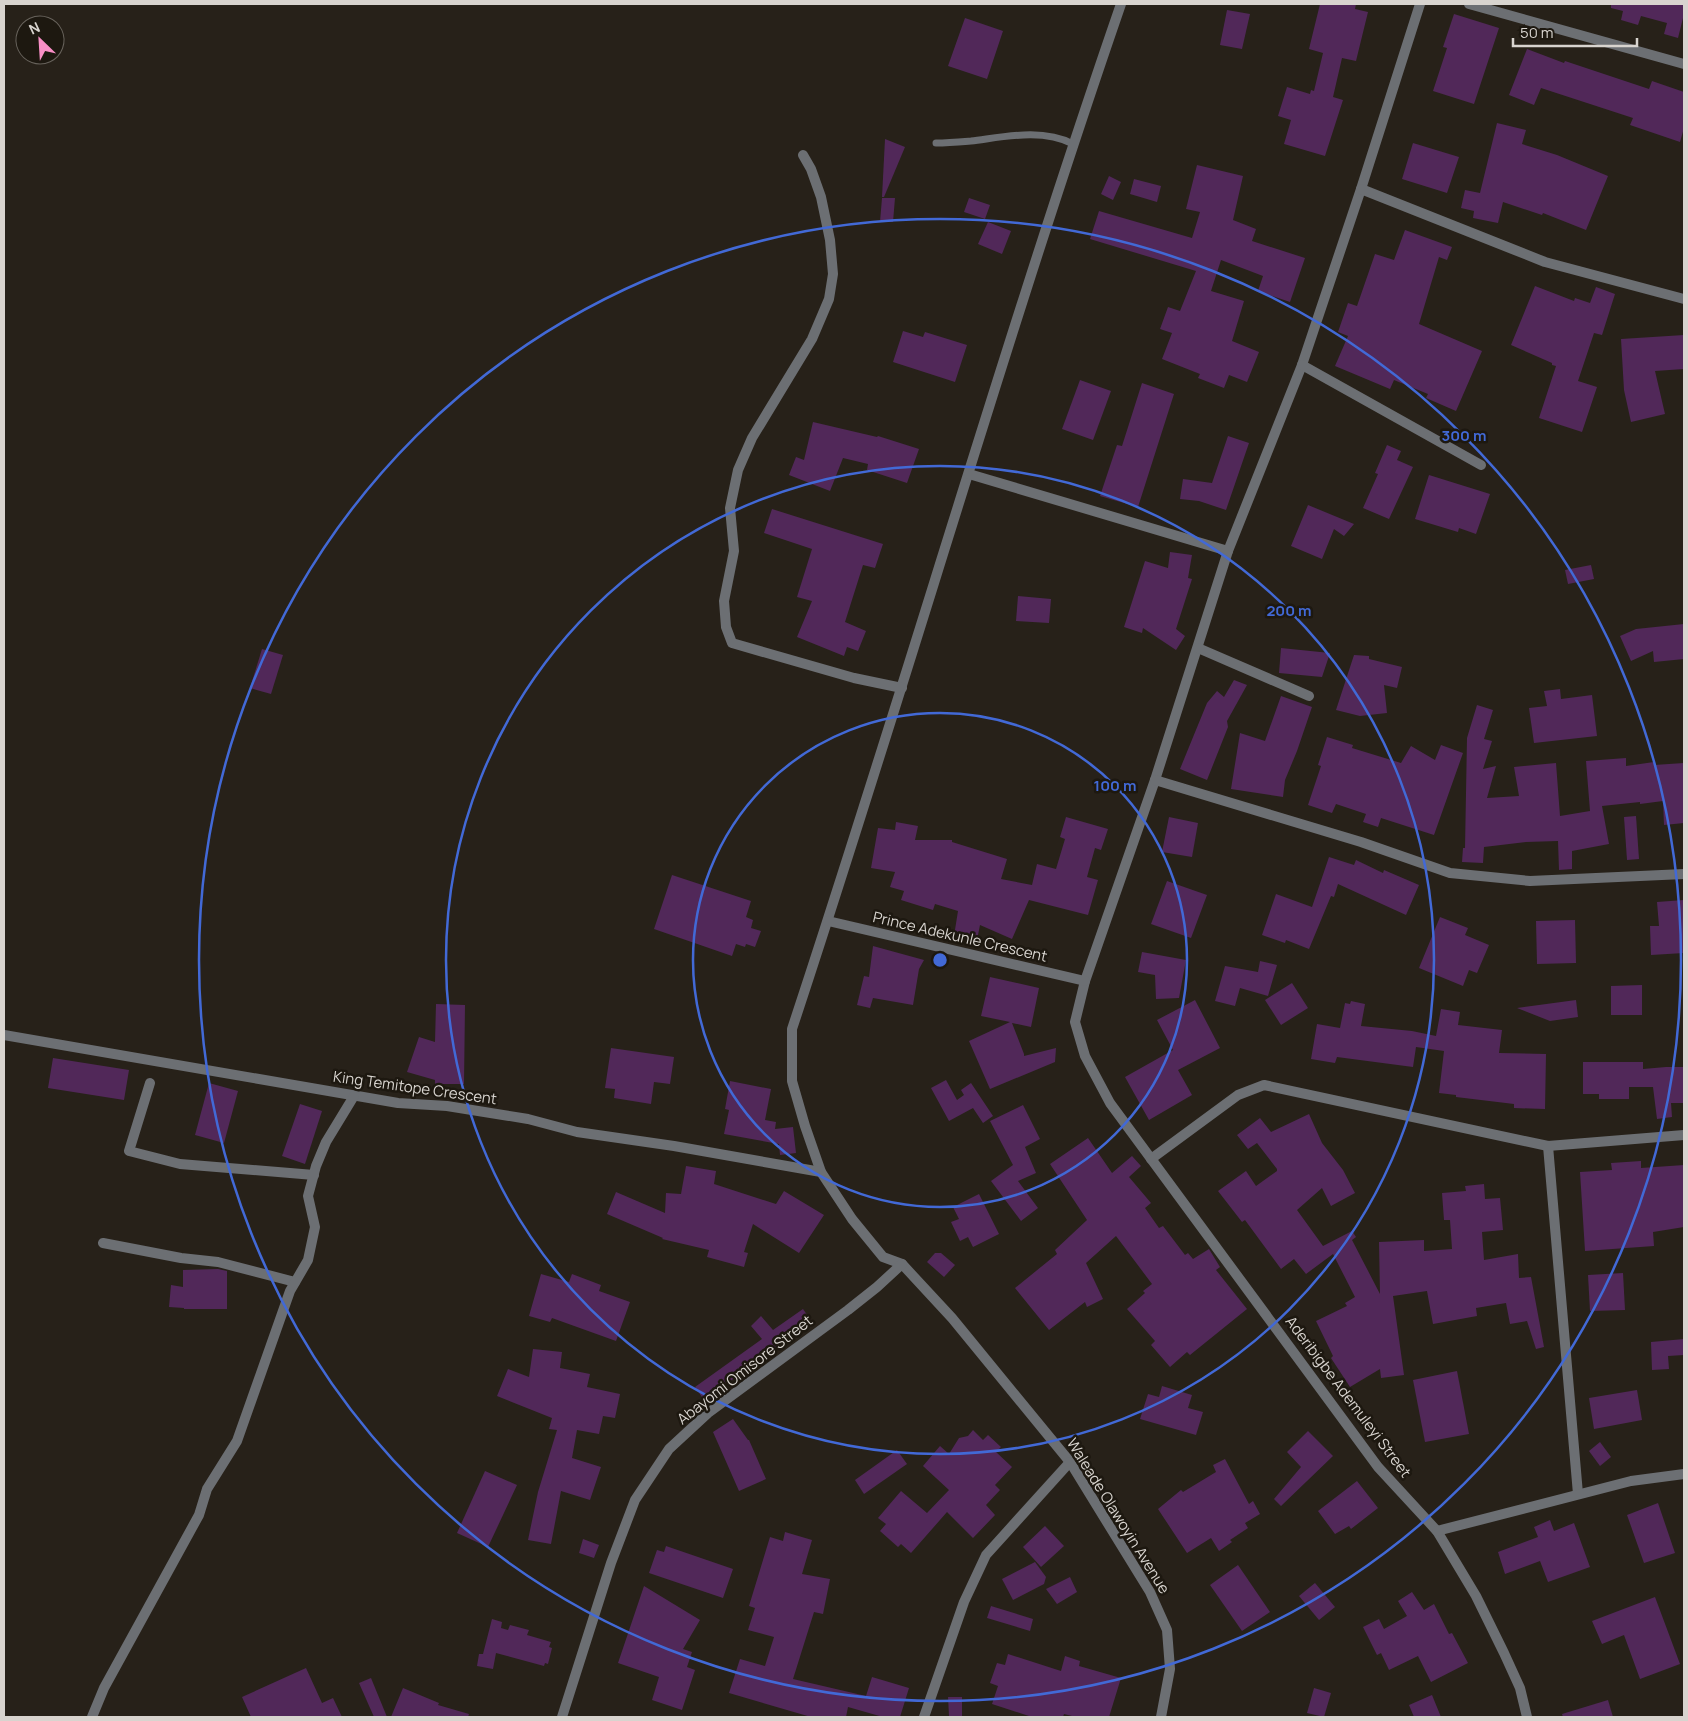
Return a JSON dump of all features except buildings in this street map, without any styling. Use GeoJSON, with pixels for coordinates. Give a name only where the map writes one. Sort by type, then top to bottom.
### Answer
{"type":"FeatureCollection","features":[{"type":"Feature","properties":{"kind":"street","name":"Waleade Olawoyin Avenue"},"geometry":{"type":"LineString","coordinates":[[1122,4],[1073,144],[902,688],[792,1029],[792,1081],[821,1172],[852,1219],[884,1257],[902,1264],[952,1318],[1070,1462],[1150,1592],[1168,1630],[1170,1669],[1161,1717]]}},
{"type":"Feature","properties":{"kind":"street","name":"Aderibigbe Ademuleyi Street"},"geometry":{"type":"LineString","coordinates":[[1420,4],[1302,365],[1228,551],[1155,780],[1085,981],[1075,1022],[1084,1056],[1110,1104],[1378,1467],[1437,1531],[1476,1596],[1504,1653],[1520,1688],[1527,1717]]}},
{"type":"Feature","properties":{"kind":"street"},"geometry":{"type":"LineString","coordinates":[[1470,4],[1684,64]]}},
{"type":"Feature","properties":{"kind":"street"},"geometry":{"type":"LineString","coordinates":[[803,155],[811,169],[820,197],[830,240],[833,274],[829,299],[812,339],[752,438],[738,470],[730,508],[734,551],[724,601],[726,627],[732,643],[854,678],[902,688]]}},
{"type":"Feature","properties":{"kind":"street"},"geometry":{"type":"LineString","coordinates":[[1361,189],[1545,262],[1684,299]]}},
{"type":"Feature","properties":{"kind":"street"},"geometry":{"type":"LineString","coordinates":[[1302,365],[1481,465]]}},
{"type":"Feature","properties":{"kind":"street"},"geometry":{"type":"LineString","coordinates":[[969,474],[1228,551]]}},
{"type":"Feature","properties":{"kind":"street"},"geometry":{"type":"LineString","coordinates":[[1198,648],[1309,696]]}},
{"type":"Feature","properties":{"kind":"street"},"geometry":{"type":"LineString","coordinates":[[1155,780],[1361,842],[1450,873],[1530,881],[1684,874]]}},
{"type":"Feature","properties":{"kind":"street","name":"Prince Adekunle Crescent"},"geometry":{"type":"LineString","coordinates":[[828,921],[1085,981]]}},
{"type":"Feature","properties":{"kind":"street","name":"King Temitope Crescent"},"geometry":{"type":"LineString","coordinates":[[4,1035],[354,1096],[398,1103],[448,1106],[528,1119],[577,1132],[674,1146],[821,1172]]}},
{"type":"Feature","properties":{"kind":"street"},"geometry":{"type":"LineString","coordinates":[[150,1083],[129,1151],[180,1164],[314,1175]]}},
{"type":"Feature","properties":{"kind":"street"},"geometry":{"type":"LineString","coordinates":[[1151,1159],[1238,1095],[1264,1085],[1548,1146],[1684,1135]]}},
{"type":"Feature","properties":{"kind":"street"},"geometry":{"type":"LineString","coordinates":[[92,1717],[104,1688],[199,1515],[207,1489],[237,1441],[279,1320],[308,1260],[315,1227],[308,1196],[314,1175],[326,1142],[354,1096]]}},
{"type":"Feature","properties":{"kind":"street"},"geometry":{"type":"LineString","coordinates":[[1548,1146],[1578,1494]]}},
{"type":"Feature","properties":{"kind":"street"},"geometry":{"type":"LineString","coordinates":[[103,1243],[181,1258],[218,1262],[296,1282]]}},
{"type":"Feature","properties":{"kind":"street","name":"Abayomi Omisore Street"},"geometry":{"type":"LineString","coordinates":[[562,1717],[611,1563],[635,1500],[669,1449],[708,1413],[848,1310],[902,1264]]}},
{"type":"Feature","properties":{"kind":"street"},"geometry":{"type":"LineString","coordinates":[[924,1717],[964,1602],[986,1555],[1070,1462]]}},
{"type":"Feature","properties":{"kind":"street"},"geometry":{"type":"LineString","coordinates":[[1437,1531],[1631,1481],[1684,1474]]}},
{"type":"Feature","properties":{"kind":"lane"},"geometry":{"type":"LineString","coordinates":[[936,143],[1041,135],[1061,138],[1073,144]]}}]}
